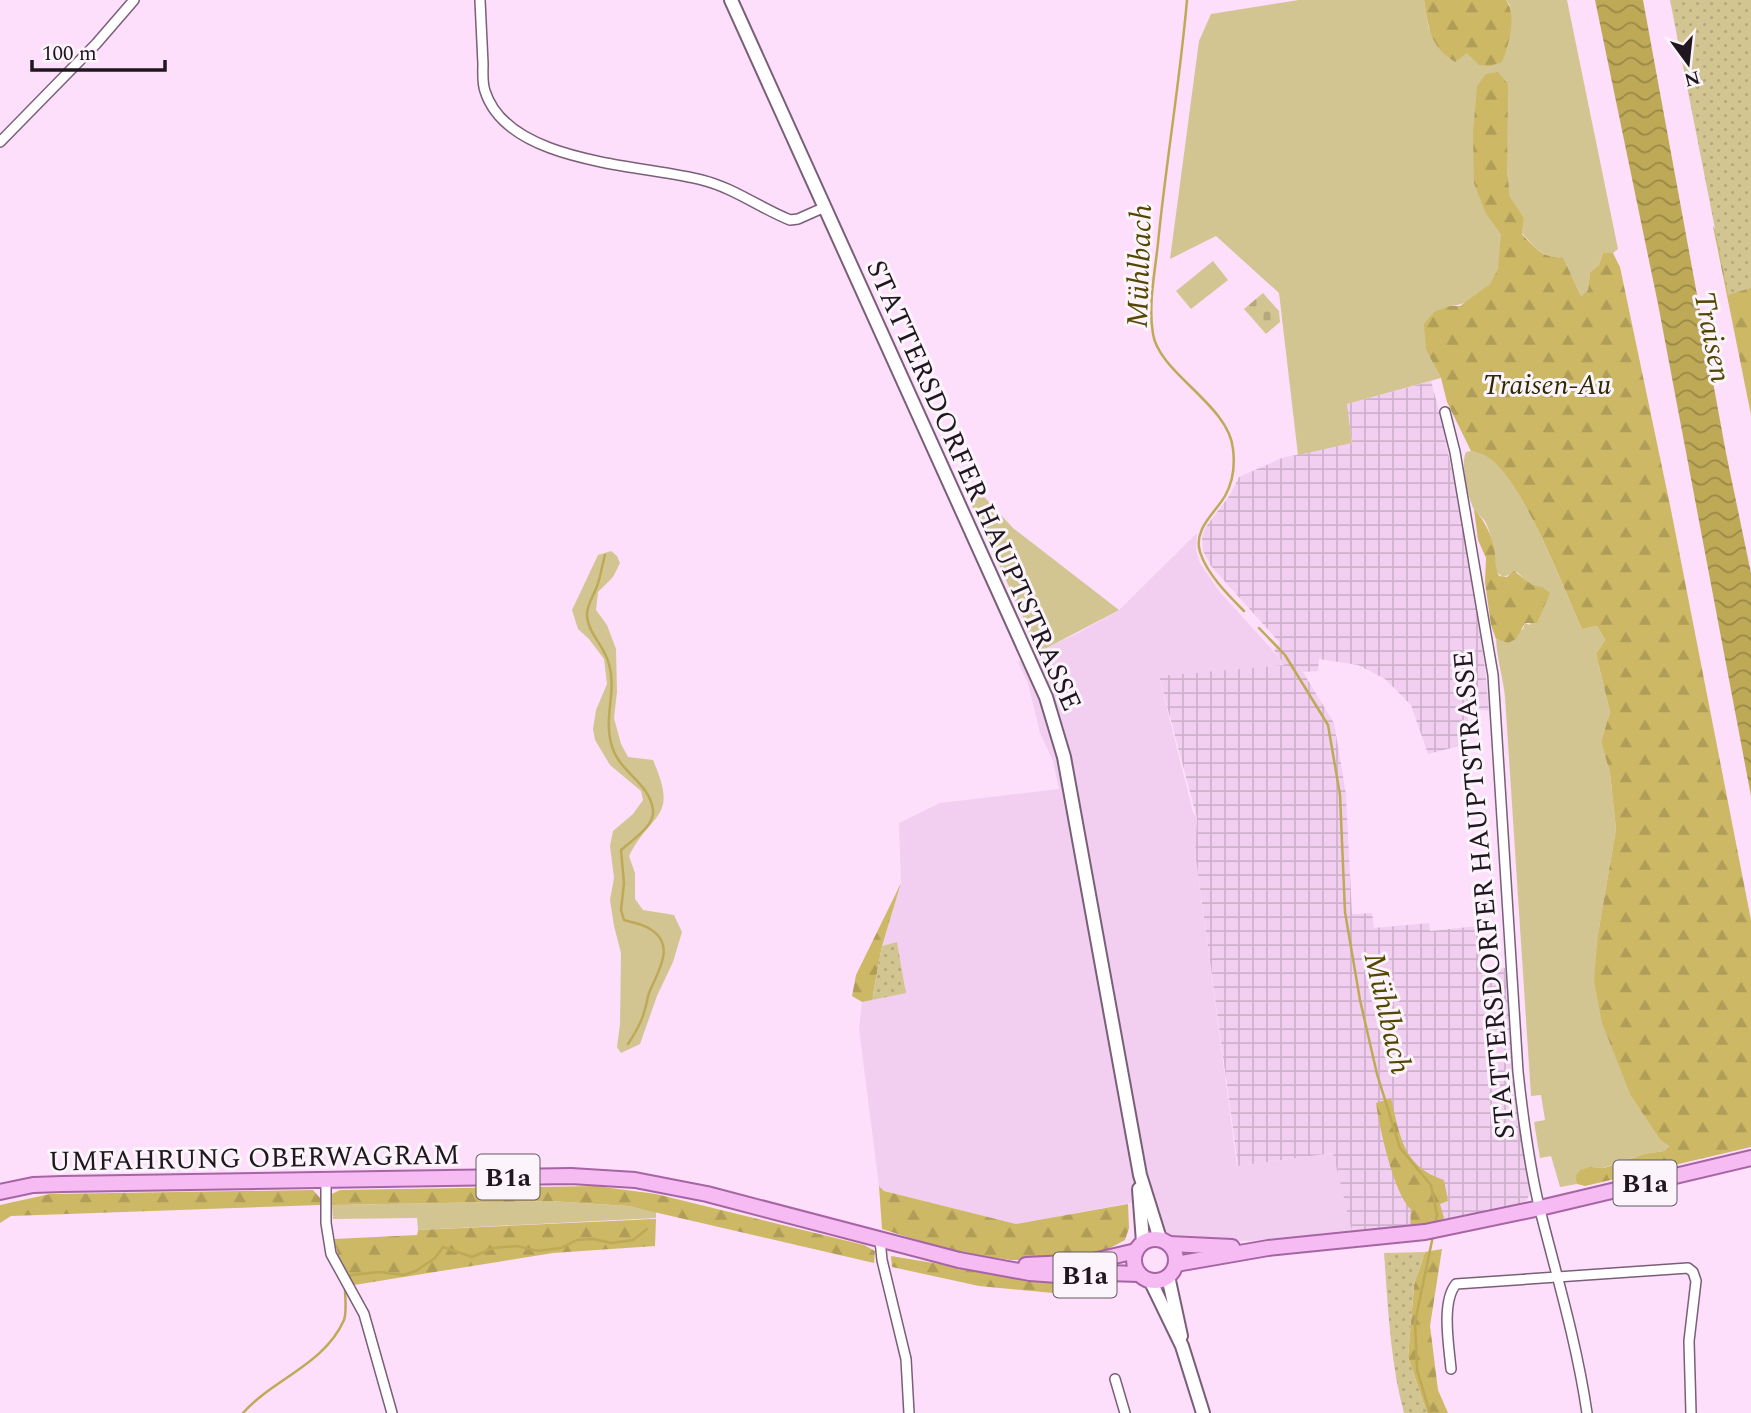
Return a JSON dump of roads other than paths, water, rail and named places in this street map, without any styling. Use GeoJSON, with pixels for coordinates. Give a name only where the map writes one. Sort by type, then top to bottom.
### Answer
{"type":"FeatureCollection","features":[{"type":"Feature","properties":{"kind":"main road","name":"STATTERSDORFER HAUPTSTRASSE"},"geometry":{"type":"LineString","coordinates":[[731,0],[1046,696],[1065,757],[1140,1175],[1165,1242]]}},
{"type":"Feature","properties":{"kind":"main road","name":"B1a"},"geometry":{"type":"LineString","coordinates":[[880,1240],[959,1260],[1002,1267],[1071,1276],[1107,1273],[1162,1279],[1172,1270],[1268,1248],[1425,1232],[1751,1158]]}},
{"type":"Feature","properties":{"kind":"main road","name":"STATTERSDORFER HAUPTSTRASSE"},"geometry":{"type":"LineString","coordinates":[[1139,1247],[1140,1175]]}},
{"type":"Feature","properties":{"kind":"main road","name":"UMFAHRUNG OBERWAGRAM"},"geometry":{"type":"LineString","coordinates":[[0,1192],[52,1184],[571,1176],[635,1180],[707,1194],[880,1240]]}},
{"type":"Feature","properties":{"kind":"main road","name":"B1a"},"geometry":{"type":"LineString","coordinates":[[1030,1269],[1089,1262],[1139,1247],[1148,1240],[1268,1248]]}},
{"type":"Feature","properties":{"kind":"main road"},"geometry":{"type":"LineString","coordinates":[[1165,1242],[1175,1253],[1172,1270],[1182,1346],[1203,1413]]}},
{"type":"Feature","properties":{"kind":"main road","name":"B1a"},"geometry":{"type":"LineString","coordinates":[[1139,1247],[1134,1263],[1144,1277]]}},
{"type":"Feature","properties":{"kind":"main road"},"geometry":{"type":"LineString","coordinates":[[1144,1277],[1182,1346]]}},
{"type":"Feature","properties":{"kind":"street"},"geometry":{"type":"LineString","coordinates":[[0,142],[96,44],[134,0]]}},
{"type":"Feature","properties":{"kind":"street"},"geometry":{"type":"LineString","coordinates":[[480,0],[484,89],[498,115],[520,134],[537,143],[580,157],[705,180],[736,192],[790,220],[825,207]]}},
{"type":"Feature","properties":{"kind":"street","name":"STATTERSDORFER HAUPTSTRASSE"},"geometry":{"type":"LineString","coordinates":[[1445,412],[1455,452],[1493,675],[1518,1072],[1525,1138],[1539,1208],[1581,1370],[1587,1413]]}},
{"type":"Feature","properties":{"kind":"street"},"geometry":{"type":"LineString","coordinates":[[326,1180],[328,1244],[334,1263],[358,1301],[369,1328],[392,1413]]}},
{"type":"Feature","properties":{"kind":"street"},"geometry":{"type":"LineString","coordinates":[[880,1240],[906,1359],[909,1413]]}},
{"type":"Feature","properties":{"kind":"street"},"geometry":{"type":"LineString","coordinates":[[1451,1369],[1448,1304],[1450,1291],[1456,1284],[1688,1268],[1693,1272],[1696,1281],[1689,1341],[1691,1413]]}},
{"type":"Feature","properties":{"kind":"street"},"geometry":{"type":"LineString","coordinates":[[1115,1379],[1125,1413]]}},
{"type":"Feature","properties":{"kind":"water","name":"Traisen"},"geometry":{"type":"Polygon","coordinates":[[[1595,0],[1643,0],[1726,453],[1751,573],[1751,796],[1658,304],[1595,0]]]}},
{"type":"Feature","properties":{"kind":"waterway","name":"Mühlbach"},"geometry":{"type":"LineString","coordinates":[[1187,0],[1153,288],[1153,334],[1167,362],[1208,404],[1229,433],[1234,455],[1232,479],[1228,491],[1202,529],[1199,544],[1203,560],[1213,576],[1244,611]]}},
{"type":"Feature","properties":{"kind":"waterway"},"geometry":{"type":"LineString","coordinates":[[605,555],[588,608],[588,622],[607,658],[611,675],[609,731],[615,754],[647,794],[653,810],[647,827],[621,850],[624,883],[621,910],[624,920],[644,926],[658,936],[664,951],[642,1018],[628,1044]]}},
{"type":"Feature","properties":{"kind":"waterway","name":"Mühlbach"},"geometry":{"type":"LineString","coordinates":[[1259,628],[1285,655],[1328,725],[1340,795],[1345,912],[1360,1000],[1377,1074],[1400,1148],[1431,1185],[1437,1215],[1435,1226]]}},
{"type":"Feature","properties":{"kind":"waterway"},"geometry":{"type":"LineString","coordinates":[[348,1282],[351,1275],[379,1272],[403,1275],[416,1271],[435,1258],[443,1247],[472,1257],[493,1248],[517,1246],[538,1251],[561,1248],[577,1240],[593,1239],[612,1243],[633,1240],[647,1229]]}},
{"type":"Feature","properties":{"kind":"waterway","name":"Mühlbach"},"geometry":{"type":"LineString","coordinates":[[1430,1413],[1417,1370],[1415,1322],[1433,1236]]}},
{"type":"Feature","properties":{"kind":"waterway"},"geometry":{"type":"LineString","coordinates":[[243,1413],[269,1390],[311,1360],[335,1336],[345,1317],[345,1288]]}},
{"type":"Feature","properties":{"kind":"park label","name":"Traisen-Au"},"geometry":{"type":"Point","coordinates":[1547,384]}}]}
